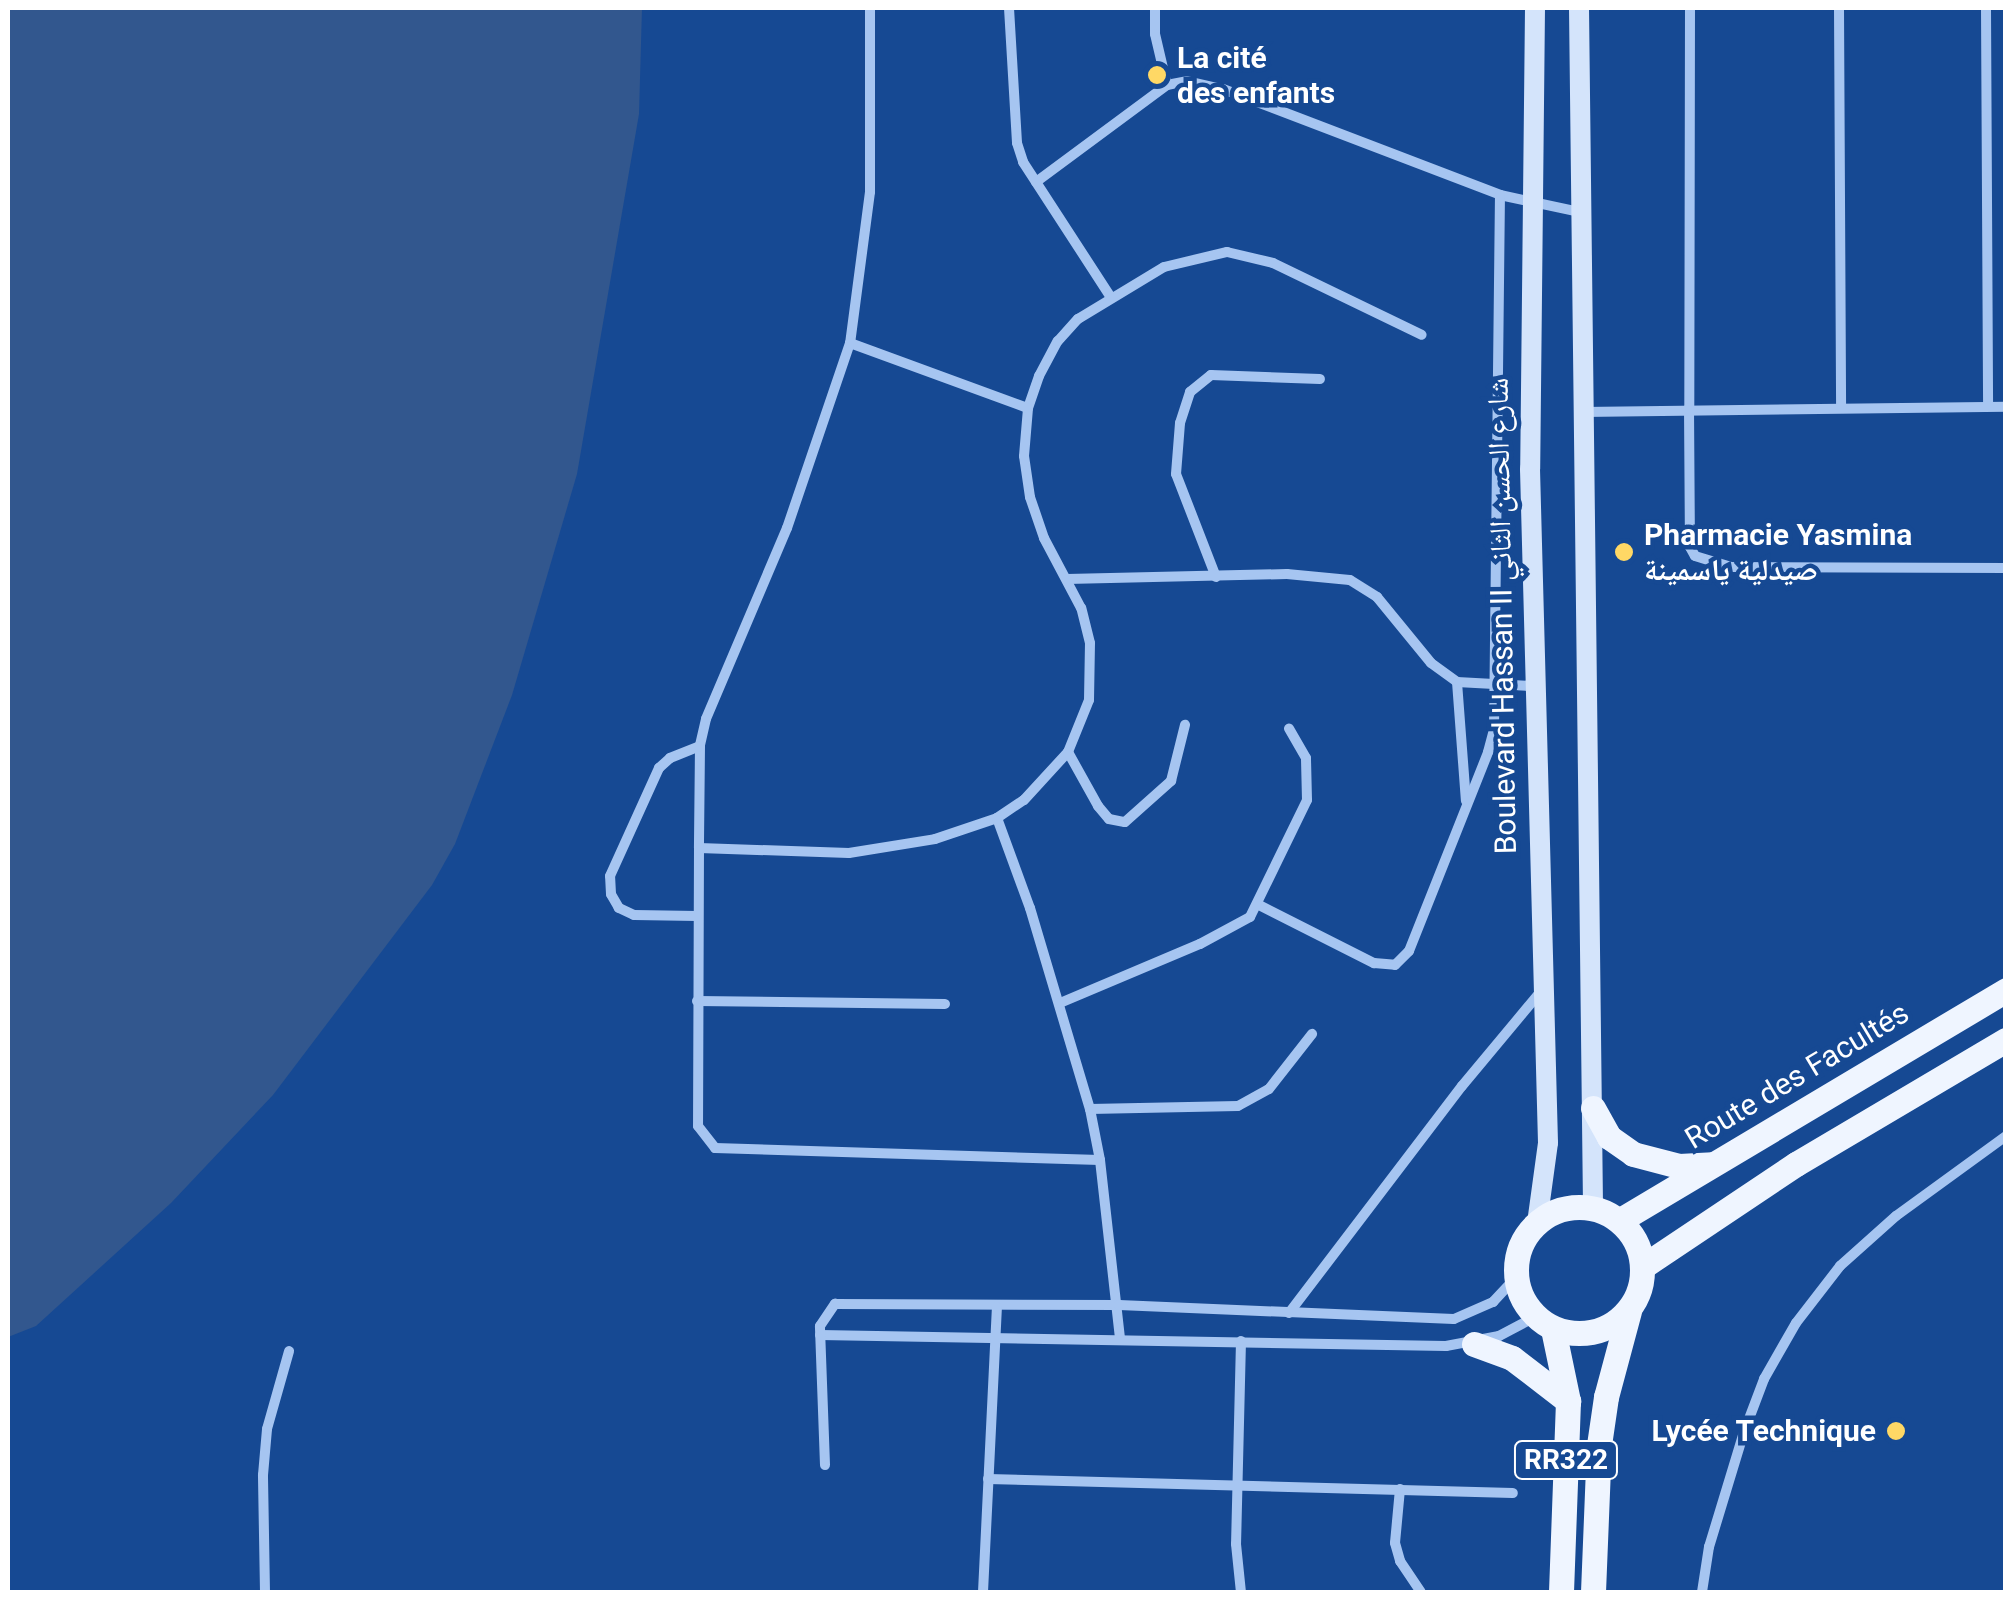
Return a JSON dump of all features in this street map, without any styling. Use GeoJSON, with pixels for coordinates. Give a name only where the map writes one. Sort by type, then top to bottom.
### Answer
{"type":"FeatureCollection","features":[{"type":"Feature","properties":{"kind":"main road","name":"Boulevard Hassan II شارع الحسن الثاني"},"geometry":{"type":"LineString","coordinates":[[1535,8],[1532,686],[1548,1143],[1537,1223]]}},
{"type":"Feature","properties":{"kind":"main road"},"geometry":{"type":"LineString","coordinates":[[1579,8],[1593,1208]]}},
{"type":"Feature","properties":{"kind":"main road","name":"Route des Facultés"},"geometry":{"type":"LineString","coordinates":[[1622,1219],[2006,990]]}},
{"type":"Feature","properties":{"kind":"main road"},"geometry":{"type":"LineString","coordinates":[[1516,1278],[1524,1239],[1537,1223],[1554,1212],[1593,1208],[1622,1219],[1638,1247],[1642,1266],[1796,1164],[2006,1040]]}},
{"type":"Feature","properties":{"kind":"main road"},"geometry":{"type":"LineString","coordinates":[[1593,1108],[1609,1137],[1633,1154],[1680,1166],[1712,1164]]}},
{"type":"Feature","properties":{"kind":"main road","name":"RR322"},"geometry":{"type":"LineString","coordinates":[[1593,1592],[1606,1398],[1629,1310],[1640,1289],[1642,1266]]}},
{"type":"Feature","properties":{"kind":"main road","name":"RR322"},"geometry":{"type":"LineString","coordinates":[[1516,1278],[1522,1300],[1544,1323],[1568,1401],[1561,1592]]}},
{"type":"Feature","properties":{"kind":"main road"},"geometry":{"type":"LineString","coordinates":[[1544,1323],[1594,1333],[1614,1324],[1629,1310]]}},
{"type":"Feature","properties":{"kind":"main road"},"geometry":{"type":"LineString","coordinates":[[1474,1344],[1512,1358],[1568,1401]]}},
{"type":"Feature","properties":{"kind":"street"},"geometry":{"type":"LineString","coordinates":[[870,8],[870,192],[850,343],[788,528],[718,688],[700,746],[698,1126],[715,1148],[1100,1160]]}},
{"type":"Feature","properties":{"kind":"street"},"geometry":{"type":"LineString","coordinates":[[1009,8],[1017,143],[1036,182],[1110,296]]}},
{"type":"Feature","properties":{"kind":"street"},"geometry":{"type":"LineString","coordinates":[[1155,8],[1155,34],[1166,86]]}},
{"type":"Feature","properties":{"kind":"street"},"geometry":{"type":"LineString","coordinates":[[1690,8],[1690,547],[1701,560],[1731,567],[2006,568]]}},
{"type":"Feature","properties":{"kind":"street"},"geometry":{"type":"LineString","coordinates":[[1840,8],[1841,406]]}},
{"type":"Feature","properties":{"kind":"street"},"geometry":{"type":"LineString","coordinates":[[1986,8],[1988,406]]}},
{"type":"Feature","properties":{"kind":"street"},"geometry":{"type":"LineString","coordinates":[[1036,182],[1166,86],[1187,81],[1223,90],[1500,195],[1580,212]]}},
{"type":"Feature","properties":{"kind":"street"},"geometry":{"type":"LineString","coordinates":[[1259,905],[1374,963],[1395,965],[1408,950],[1494,730],[1500,195]]}},
{"type":"Feature","properties":{"kind":"street"},"geometry":{"type":"LineString","coordinates":[[699,848],[849,853],[935,839],[997,818],[1038,788],[1068,752],[1089,700],[1092,669],[1081,608],[1044,538],[1030,497],[1024,456],[1028,408],[1058,341],[1078,318],[1164,267],[1228,252],[1273,263],[1422,335]]}},
{"type":"Feature","properties":{"kind":"street"},"geometry":{"type":"LineString","coordinates":[[850,343],[1028,408]]}},
{"type":"Feature","properties":{"kind":"street"},"geometry":{"type":"LineString","coordinates":[[1216,577],[1176,474],[1180,423],[1190,392],[1211,374],[1320,379]]}},
{"type":"Feature","properties":{"kind":"street"},"geometry":{"type":"LineString","coordinates":[[1582,412],[2006,406]]}},
{"type":"Feature","properties":{"kind":"street"},"geometry":{"type":"LineString","coordinates":[[1067,579],[1287,574],[1350,580],[1377,597],[1431,663],[1458,682],[1532,686]]}},
{"type":"Feature","properties":{"kind":"street"},"geometry":{"type":"LineString","coordinates":[[1458,682],[1467,807]]}},
{"type":"Feature","properties":{"kind":"street"},"geometry":{"type":"LineString","coordinates":[[1068,752],[1098,806],[1109,819],[1125,822],[1171,781],[1186,725]]}},
{"type":"Feature","properties":{"kind":"street"},"geometry":{"type":"LineString","coordinates":[[1060,1002],[1232,930],[1259,905],[1307,800],[1306,758],[1289,728]]}},
{"type":"Feature","properties":{"kind":"street"},"geometry":{"type":"LineString","coordinates":[[697,916],[634,914],[619,908],[611,894],[610,876],[659,768],[670,758],[700,746]]}},
{"type":"Feature","properties":{"kind":"street"},"geometry":{"type":"LineString","coordinates":[[997,818],[1060,1002],[1090,1110],[1119,1305],[1120,1339]]}},
{"type":"Feature","properties":{"kind":"street"},"geometry":{"type":"LineString","coordinates":[[1290,1313],[1462,1086],[1543,990]]}},
{"type":"Feature","properties":{"kind":"street"},"geometry":{"type":"LineString","coordinates":[[697,1002],[945,1004]]}},
{"type":"Feature","properties":{"kind":"street"},"geometry":{"type":"LineString","coordinates":[[1090,1110],[1216,1108],[1254,1100],[1269,1090],[1312,1034]]}},
{"type":"Feature","properties":{"kind":"street"},"geometry":{"type":"LineString","coordinates":[[1702,1592],[1709,1548],[1744,1432],[1764,1379],[1796,1322],[1840,1266],[1896,1216],[2006,1136]]}},
{"type":"Feature","properties":{"kind":"street"},"geometry":{"type":"LineString","coordinates":[[826,1466],[820,1335],[824,1316],[835,1304],[1119,1305],[1454,1319],[1493,1302],[1516,1278]]}},
{"type":"Feature","properties":{"kind":"street"},"geometry":{"type":"LineString","coordinates":[[983,1592],[996,1307]]}},
{"type":"Feature","properties":{"kind":"street"},"geometry":{"type":"LineString","coordinates":[[820,1335],[1474,1344],[1544,1323]]}},
{"type":"Feature","properties":{"kind":"street"},"geometry":{"type":"LineString","coordinates":[[1241,1341],[1241,1592]]}},
{"type":"Feature","properties":{"kind":"street"},"geometry":{"type":"LineString","coordinates":[[265,1592],[263,1474],[267,1429],[290,1351]]}},
{"type":"Feature","properties":{"kind":"street"},"geometry":{"type":"LineString","coordinates":[[988,1479],[1512,1493]]}},
{"type":"Feature","properties":{"kind":"street"},"geometry":{"type":"LineString","coordinates":[[1400,1490],[1395,1543],[1400,1560],[1421,1592]]}},
{"type":"Feature","properties":{"kind":"water"},"geometry":{"type":"Polygon","coordinates":[[[8,8],[642,8],[639,114],[577,474],[512,695],[455,844],[432,885],[273,1095],[171,1203],[36,1326],[8,1337],[8,8]]]}},
{"type":"Feature","properties":{"kind":"place","name":"La cité des enfants"},"geometry":{"type":"Point","coordinates":[1157,75]}},
{"type":"Feature","properties":{"kind":"place","name":"Pharmacie Yasmina صيدلية ياسمينة"},"geometry":{"type":"Point","coordinates":[1624,552]}},
{"type":"Feature","properties":{"kind":"place","name":"Lycée Technique"},"geometry":{"type":"Point","coordinates":[1896,1431]}}]}
